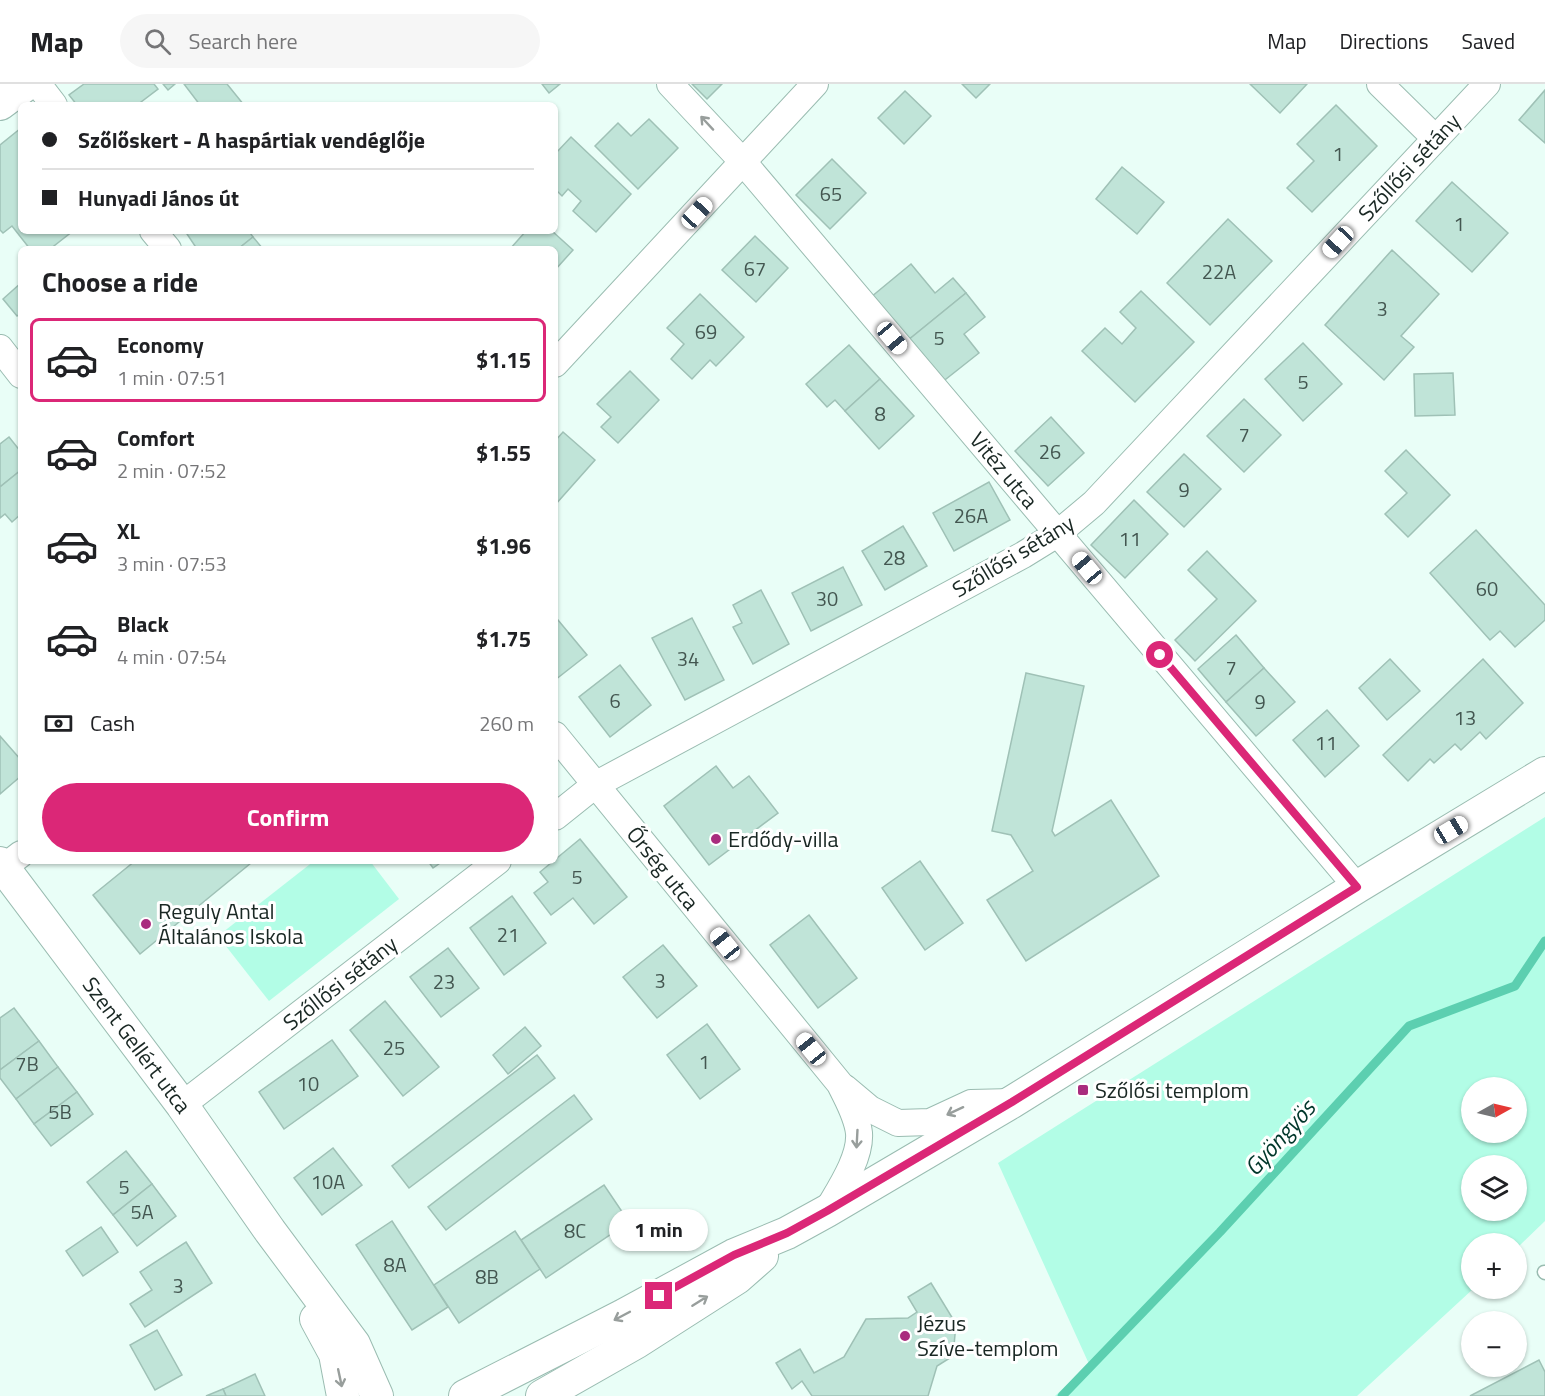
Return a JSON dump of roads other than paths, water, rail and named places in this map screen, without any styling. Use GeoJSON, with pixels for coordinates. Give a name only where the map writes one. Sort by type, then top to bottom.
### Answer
{"type":"FeatureCollection","features":[{"type":"Feature","properties":{"kind":"street"},"geometry":{"type":"LineString","coordinates":[[0,104],[27,84]]}},
{"type":"Feature","properties":{"kind":"street"},"geometry":{"type":"LineString","coordinates":[[38,84],[52,102]]}},
{"type":"Feature","properties":{"kind":"street","name":"Vitéz utca"},"geometry":{"type":"LineString","coordinates":[[670,84],[744,163],[1357,887]]}},
{"type":"Feature","properties":{"kind":"street"},"geometry":{"type":"LineString","coordinates":[[558,361],[815,84]]}},
{"type":"Feature","properties":{"kind":"street"},"geometry":{"type":"LineString","coordinates":[[1380,84],[1435,138]]}},
{"type":"Feature","properties":{"kind":"street","name":"Szőllősi sétány"},"geometry":{"type":"LineString","coordinates":[[558,814],[595,785],[1023,555],[1057,534],[1094,503],[1487,84]]}},
{"type":"Feature","properties":{"kind":"street"},"geometry":{"type":"LineString","coordinates":[[156,234],[166,246]]}},
{"type":"Feature","properties":{"kind":"street"},"geometry":{"type":"LineString","coordinates":[[0,348],[18,371]]}},
{"type":"Feature","properties":{"kind":"street","name":"Őrség utca"},"geometry":{"type":"LineString","coordinates":[[558,739],[840,1084],[870,1108],[898,1123],[930,1122],[971,1103],[1012,1102]]}},
{"type":"Feature","properties":{"kind":"street"},"geometry":{"type":"LineString","coordinates":[[465,1396],[622,1316],[734,1255],[787,1233],[827,1211],[1012,1102],[1545,773]]}},
{"type":"Feature","properties":{"kind":"street","name":"Szent Gellért utca"},"geometry":{"type":"LineString","coordinates":[[6,864],[354,1344],[377,1396]]}},
{"type":"Feature","properties":{"kind":"street","name":"Szőllősi sétány"},"geometry":{"type":"LineString","coordinates":[[182,1105],[494,864]]}},
{"type":"Feature","properties":{"kind":"street","name":"Őrség utca"},"geometry":{"type":"LineString","coordinates":[[827,1211],[848,1174],[859,1133],[853,1110],[840,1084]]}},
{"type":"Feature","properties":{"kind":"street","name":"Szent Gellért utca"},"geometry":{"type":"LineString","coordinates":[[270,1231],[335,1354],[343,1396]]}},
{"type":"Feature","properties":{"kind":"street"},"geometry":{"type":"LineString","coordinates":[[542,1396],[637,1342],[737,1278],[787,1233]]}},
{"type":"Feature","properties":{"kind":"waterway","name":"Gyöngyös"},"geometry":{"type":"LineString","coordinates":[[1062,1396],[1220,1232],[1409,1026],[1515,986],[1545,941]]}},
{"type":"Feature","properties":{"kind":"place","name":"Erdődy-villa"},"geometry":{"type":"Point","coordinates":[716,839]}},
{"type":"Feature","properties":{"kind":"place","name":"Reguly Antal Általános Iskola"},"geometry":{"type":"Point","coordinates":[146,924]}},
{"type":"Feature","properties":{"kind":"place","name":"Szőlősi templom"},"geometry":{"type":"Point","coordinates":[1083,1090]}},
{"type":"Feature","properties":{"kind":"place","name":"Jézus Szíve-templom"},"geometry":{"type":"Point","coordinates":[905,1336]}}]}
